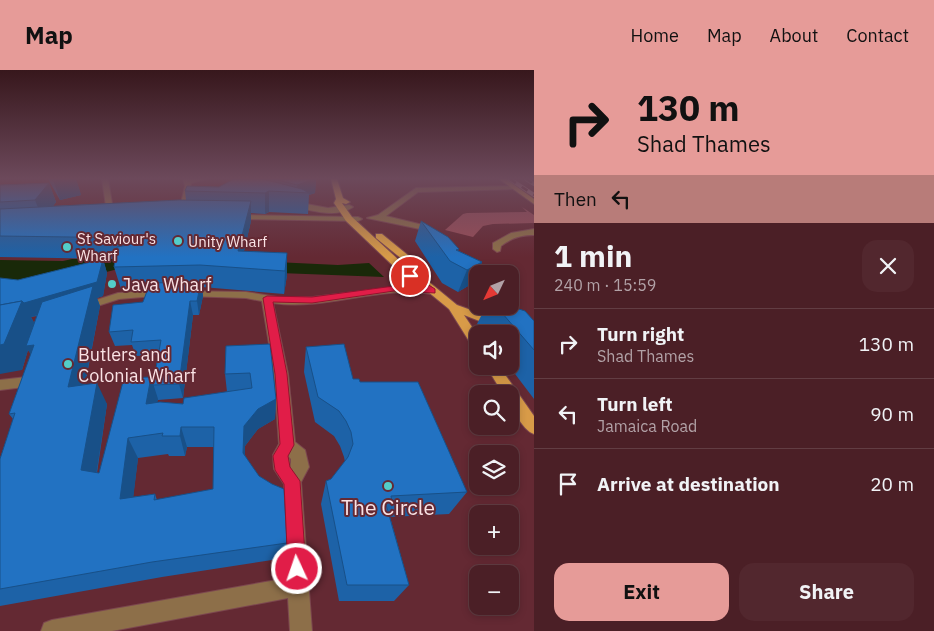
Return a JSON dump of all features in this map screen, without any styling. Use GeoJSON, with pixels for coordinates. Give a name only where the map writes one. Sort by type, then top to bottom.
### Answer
{"type":"FeatureCollection","features":[{"type":"Feature","properties":{"kind":"main road"},"geometry":{"type":"LineString","coordinates":[[342,205],[354,219],[416,267],[428,287],[453,308],[469,332]]}},
{"type":"Feature","properties":{"kind":"main road"},"geometry":{"type":"LineString","coordinates":[[453,308],[500,325]]}},
{"type":"Feature","properties":{"kind":"main road"},"geometry":{"type":"LineString","coordinates":[[498,375],[534,428]]}},
{"type":"Feature","properties":{"kind":"street"},"geometry":{"type":"LineString","coordinates":[[107,205],[108,220],[121,219]]}},
{"type":"Feature","properties":{"kind":"street"},"geometry":{"type":"LineString","coordinates":[[170,216],[185,216],[186,205]]}},
{"type":"Feature","properties":{"kind":"street"},"geometry":{"type":"LineString","coordinates":[[303,205],[311,208],[340,205]]}},
{"type":"Feature","properties":{"kind":"street"},"geometry":{"type":"LineString","coordinates":[[394,205],[376,218],[420,227]]}},
{"type":"Feature","properties":{"kind":"street"},"geometry":{"type":"LineString","coordinates":[[224,217],[354,219]]}},
{"type":"Feature","properties":{"kind":"street"},"geometry":{"type":"LineString","coordinates":[[497,249],[496,245],[505,238],[516,234],[534,232]]}},
{"type":"Feature","properties":{"kind":"street"},"geometry":{"type":"LineString","coordinates":[[73,311],[106,299],[145,293],[201,293],[312,300],[394,289],[428,287]]}},
{"type":"Feature","properties":{"kind":"street"},"geometry":{"type":"LineString","coordinates":[[267,298],[281,374],[287,445],[281,456],[282,470],[292,481],[301,631]]}},
{"type":"Feature","properties":{"kind":"street"},"geometry":{"type":"LineString","coordinates":[[0,385],[28,377],[21,399]]}},
{"type":"Feature","properties":{"kind":"street"},"geometry":{"type":"LineString","coordinates":[[52,631],[298,586]]}},
{"type":"Feature","properties":{"kind":"shaded area"},"geometry":{"type":"Polygon","coordinates":[[[522,207],[534,215],[534,223],[483,226],[473,237],[445,230],[463,214],[527,212],[522,207]]]}},
{"type":"Feature","properties":{"kind":"shaded area"},"geometry":{"type":"Polygon","coordinates":[[[93,253],[338,265],[369,263],[384,277],[126,267],[23,293],[0,290],[0,260],[63,261],[88,259],[93,253]]]}},
{"type":"Feature","properties":{"kind":"building"},"geometry":{"type":"Polygon","coordinates":[[[76,205],[250,205],[238,251],[287,253],[285,271],[200,265],[114,267],[117,247],[143,242],[143,238],[0,236],[0,209],[76,205]]]}},
{"type":"Feature","properties":{"kind":"building"},"geometry":{"type":"Polygon","coordinates":[[[421,221],[448,237],[459,249],[456,250],[482,262],[476,265],[469,265],[467,270],[450,261],[421,221]]]}},
{"type":"Feature","properties":{"kind":"building"},"geometry":{"type":"Polygon","coordinates":[[[103,259],[97,282],[24,303],[22,301],[0,305],[0,278],[18,280],[103,259]]]}},
{"type":"Feature","properties":{"kind":"building"},"geometry":{"type":"Polygon","coordinates":[[[201,282],[197,301],[190,301],[179,384],[153,385],[161,340],[131,342],[133,330],[109,332],[113,305],[143,302],[150,283],[201,282]]]}},
{"type":"Feature","properties":{"kind":"building"},"geometry":{"type":"Polygon","coordinates":[[[93,286],[68,387],[97,383],[81,470],[99,473],[124,378],[151,377],[146,404],[160,402],[183,404],[184,398],[252,388],[250,373],[225,374],[226,346],[270,344],[276,399],[258,409],[244,426],[243,453],[259,476],[284,489],[287,543],[152,562],[0,589],[0,459],[15,413],[9,414],[34,345],[26,346],[42,302],[93,286]],[[181,427],[180,436],[162,436],[163,433],[128,438],[120,499],[155,494],[154,500],[213,489],[214,427],[181,427]]]}},
{"type":"Feature","properties":{"kind":"building"},"geometry":{"type":"Polygon","coordinates":[[[22,301],[4,344],[0,345],[0,305],[22,301]]]}},
{"type":"Feature","properties":{"kind":"building"},"geometry":{"type":"Polygon","coordinates":[[[519,309],[525,311],[534,321],[534,350],[519,333],[519,325],[512,325],[504,315],[519,315],[519,309]]]}},
{"type":"Feature","properties":{"kind":"building","name":"The Circle"},"geometry":{"type":"Polygon","coordinates":[[[344,344],[353,379],[359,379],[360,382],[418,382],[467,492],[391,496],[392,501],[385,501],[409,585],[347,585],[326,481],[331,479],[348,457],[353,444],[351,432],[339,411],[318,397],[306,347],[344,344]]]}},
{"type":"Feature","properties":{"kind":"place","name":"Unity Wharf"},"geometry":{"type":"Point","coordinates":[178,241]}},
{"type":"Feature","properties":{"kind":"place","name":"St Saviour's Wharf"},"geometry":{"type":"Point","coordinates":[67,247]}},
{"type":"Feature","properties":{"kind":"place","name":"Java Wharf"},"geometry":{"type":"Point","coordinates":[112,284]}},
{"type":"Feature","properties":{"kind":"place","name":"Butlers and Colonial Wharf"},"geometry":{"type":"Point","coordinates":[68,364]}},
{"type":"Feature","properties":{"kind":"place","name":"The Circle"},"geometry":{"type":"Point","coordinates":[388,486]}},
{"type":"Feature","properties":{"kind":"route"},"geometry":{"type":"LineString","coordinates":[[297,569],[292,481],[282,470],[281,456],[287,445],[281,374],[267,298],[283,301],[312,300],[394,289],[414,288],[432,291],[425,284],[410,276]]}}]}
